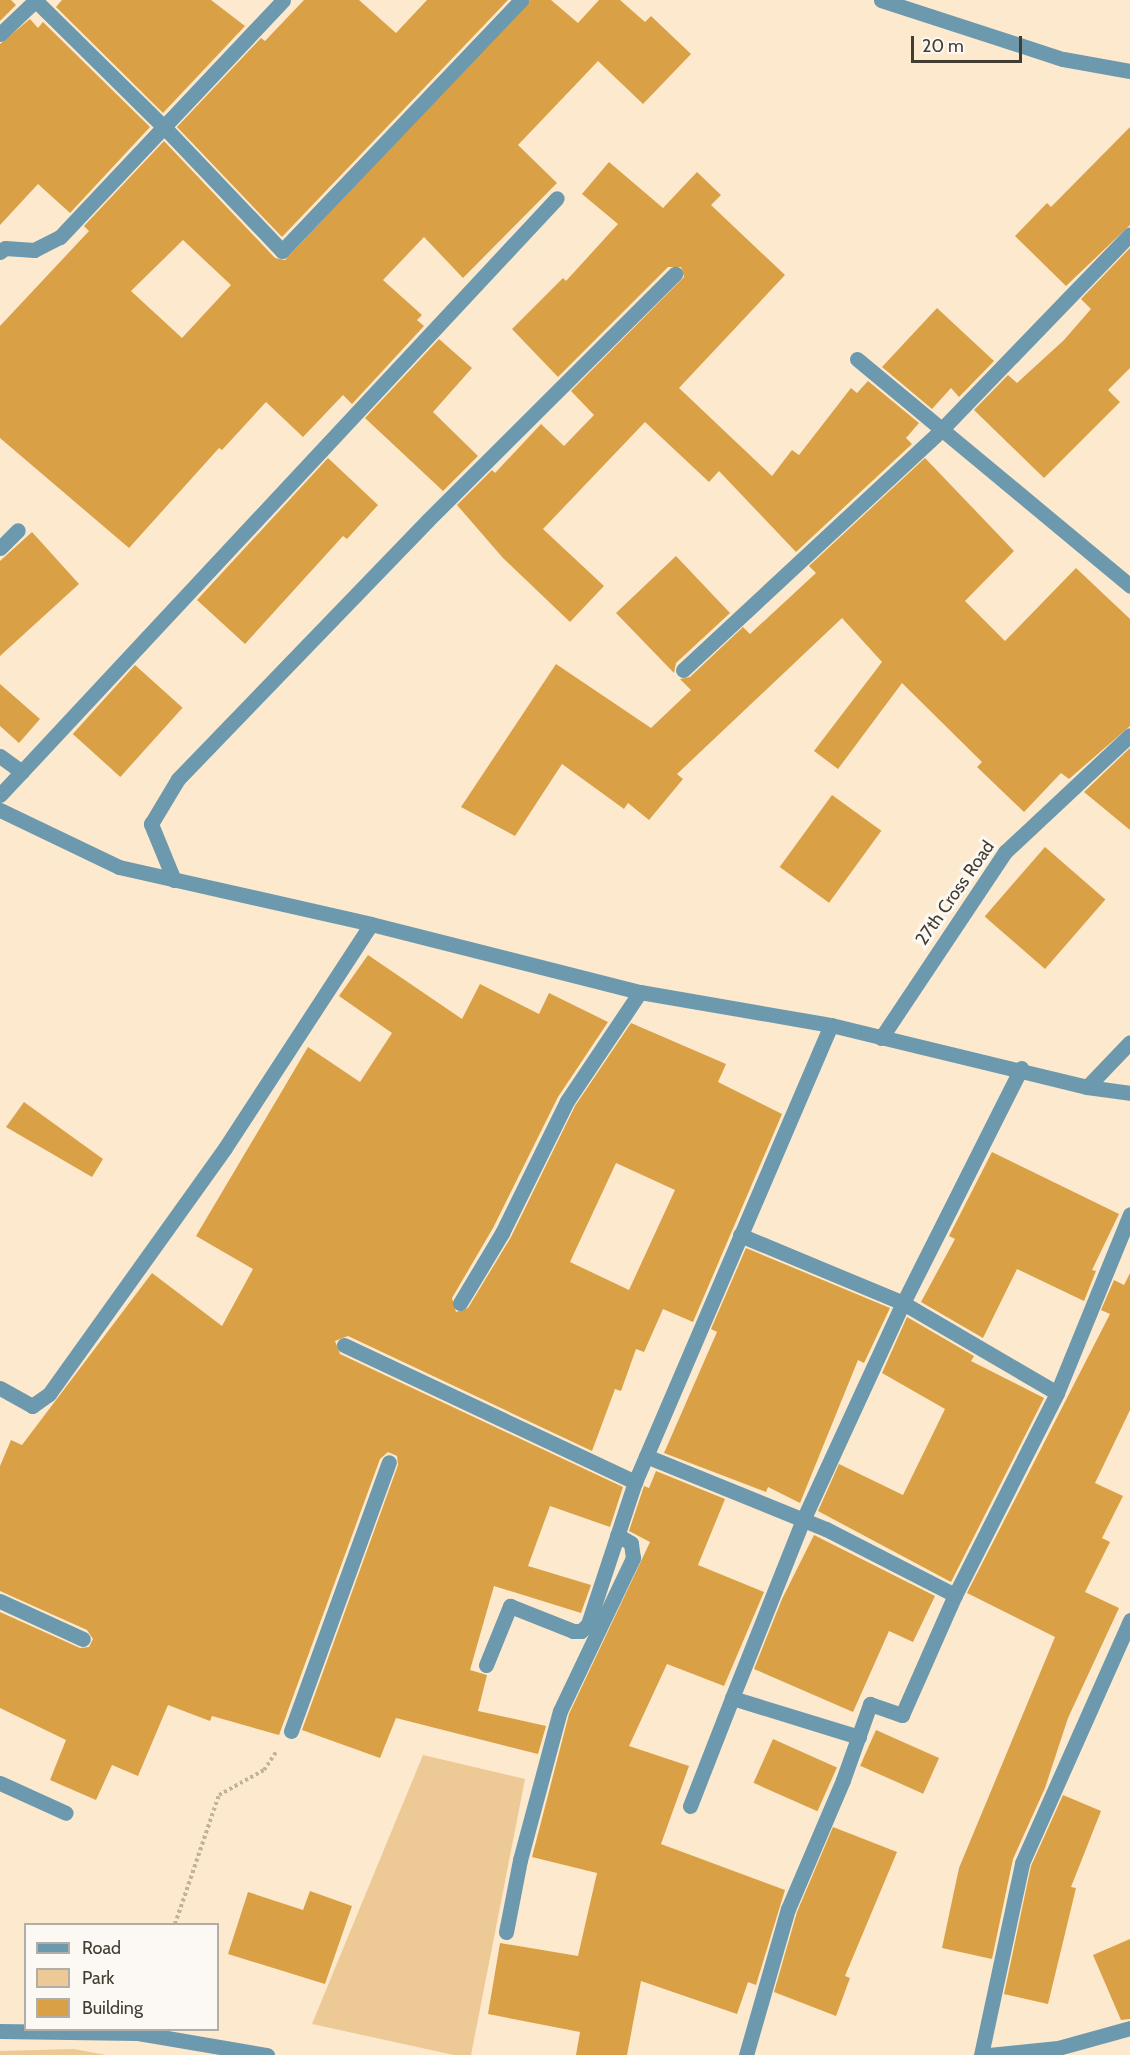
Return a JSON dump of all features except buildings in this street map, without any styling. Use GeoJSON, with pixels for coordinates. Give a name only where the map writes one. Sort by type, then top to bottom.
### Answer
{"type":"FeatureCollection","features":[{"type":"Feature","properties":{"kind":"street"},"geometry":{"type":"LineString","coordinates":[[0,34],[36,0],[164,127],[282,251],[521,0]]}},
{"type":"Feature","properties":{"kind":"street"},"geometry":{"type":"LineString","coordinates":[[0,252],[4,248],[34,250],[60,237],[283,0]]}},
{"type":"Feature","properties":{"kind":"street"},"geometry":{"type":"LineString","coordinates":[[881,0],[1062,59],[1130,71]]}},
{"type":"Feature","properties":{"kind":"street"},"geometry":{"type":"LineString","coordinates":[[0,795],[557,198]]}},
{"type":"Feature","properties":{"kind":"street"},"geometry":{"type":"LineString","coordinates":[[683,670],[940,430],[1130,234]]}},
{"type":"Feature","properties":{"kind":"street"},"geometry":{"type":"LineString","coordinates":[[174,880],[151,824],[177,779],[428,520],[675,274]]}},
{"type":"Feature","properties":{"kind":"street"},"geometry":{"type":"LineString","coordinates":[[857,359],[1130,586]]}},
{"type":"Feature","properties":{"kind":"street"},"geometry":{"type":"LineString","coordinates":[[0,548],[18,530]]}},
{"type":"Feature","properties":{"kind":"street","name":"27th Cross Road"},"geometry":{"type":"LineString","coordinates":[[881,1038],[1005,852],[1130,735]]}},
{"type":"Feature","properties":{"kind":"street"},"geometry":{"type":"LineString","coordinates":[[0,756],[22,771]]}},
{"type":"Feature","properties":{"kind":"street"},"geometry":{"type":"LineString","coordinates":[[0,810],[118,867],[371,924],[640,992],[831,1025],[1021,1068],[1087,1087],[1130,1093]]}},
{"type":"Feature","properties":{"kind":"street"},"geometry":{"type":"LineString","coordinates":[[0,1388],[32,1406],[49,1394],[225,1148],[371,924]]}},
{"type":"Feature","properties":{"kind":"street"},"geometry":{"type":"LineString","coordinates":[[460,1303],[502,1233],[567,1101],[640,992]]}},
{"type":"Feature","properties":{"kind":"street"},"geometry":{"type":"LineString","coordinates":[[486,1665],[510,1606],[573,1630],[581,1631],[588,1624],[635,1482],[831,1025]]}},
{"type":"Feature","properties":{"kind":"street"},"geometry":{"type":"LineString","coordinates":[[1087,1087],[1130,1042]]}},
{"type":"Feature","properties":{"kind":"street"},"geometry":{"type":"LineString","coordinates":[[690,1806],[802,1520],[903,1304],[1021,1068]]}},
{"type":"Feature","properties":{"kind":"street"},"geometry":{"type":"LineString","coordinates":[[746,2055],[788,1909],[859,1737],[870,1704],[902,1715],[955,1595],[1057,1393],[1130,1214]]}},
{"type":"Feature","properties":{"kind":"street"},"geometry":{"type":"LineString","coordinates":[[740,1235],[903,1304],[1057,1393]]}},
{"type":"Feature","properties":{"kind":"street"},"geometry":{"type":"LineString","coordinates":[[344,1345],[635,1482]]}},
{"type":"Feature","properties":{"kind":"street"},"geometry":{"type":"LineString","coordinates":[[646,1456],[802,1520],[955,1595]]}},
{"type":"Feature","properties":{"kind":"street"},"geometry":{"type":"LineString","coordinates":[[291,1731],[389,1462]]}},
{"type":"Feature","properties":{"kind":"street"},"geometry":{"type":"LineString","coordinates":[[506,1932],[520,1860],[560,1711],[633,1558],[631,1543],[617,1535]]}},
{"type":"Feature","properties":{"kind":"street"},"geometry":{"type":"LineString","coordinates":[[0,1601],[83,1639]]}},
{"type":"Feature","properties":{"kind":"street"},"geometry":{"type":"LineString","coordinates":[[981,2055],[1022,1863],[1130,1620]]}},
{"type":"Feature","properties":{"kind":"street"},"geometry":{"type":"LineString","coordinates":[[732,1698],[859,1737]]}},
{"type":"Feature","properties":{"kind":"street"},"geometry":{"type":"LineString","coordinates":[[0,1783],[66,1813]]}},
{"type":"Feature","properties":{"kind":"street"},"geometry":{"type":"LineString","coordinates":[[989,2055],[1058,2048],[1130,2028]]}},
{"type":"Feature","properties":{"kind":"street"},"geometry":{"type":"LineString","coordinates":[[0,2031],[138,2033],[267,2055]]}},
{"type":"Feature","properties":{"kind":"path"},"geometry":{"type":"LineString","coordinates":[[175,1923],[219,1796],[264,1770],[291,1731]]}},
{"type":"Feature","properties":{"kind":"green space"},"geometry":{"type":"Polygon","coordinates":[[[423,1755],[525,1779],[471,2055],[454,2055],[312,2024],[423,1755]]]}},
{"type":"Feature","properties":{"kind":"green space"},"geometry":{"type":"Polygon","coordinates":[[[74,2049],[106,2055],[0,2055],[0,2051],[74,2049]]]}}]}
